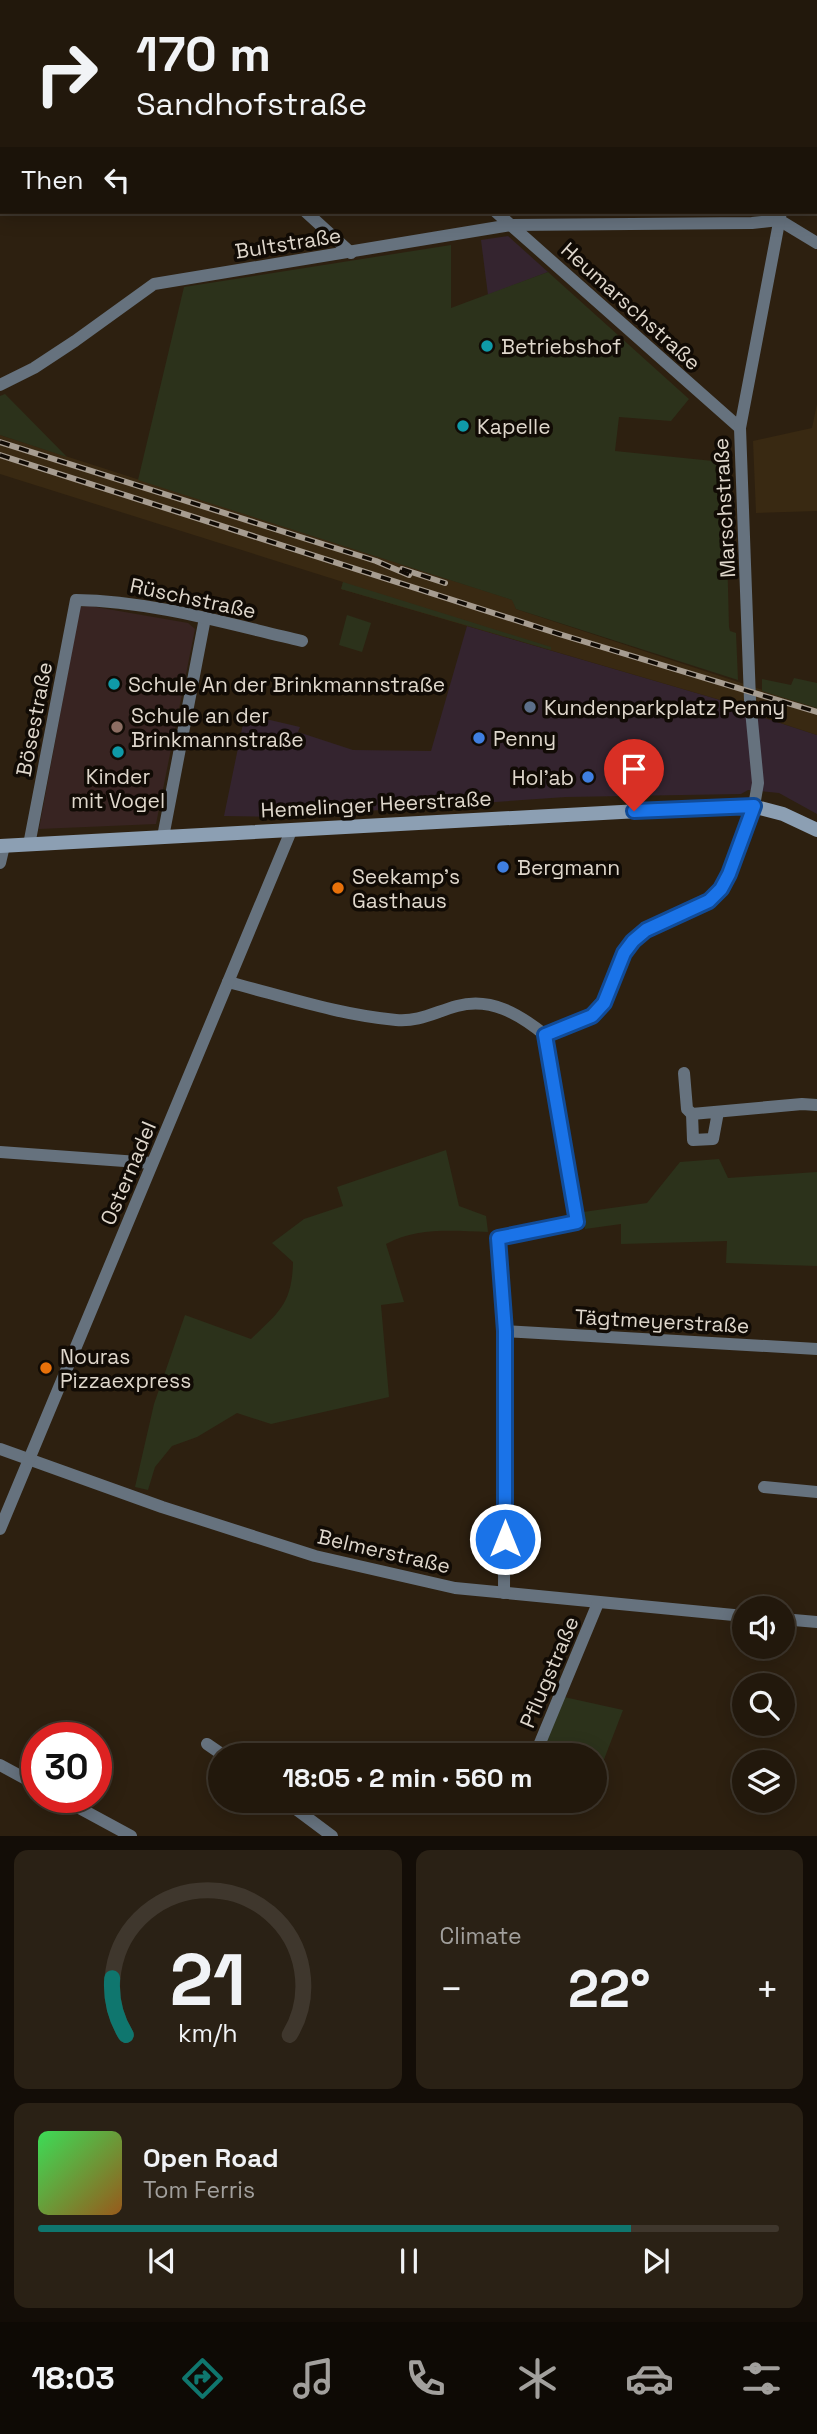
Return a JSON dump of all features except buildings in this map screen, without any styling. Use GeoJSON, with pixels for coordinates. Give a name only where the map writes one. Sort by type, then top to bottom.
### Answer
{"type":"FeatureCollection","features":[{"type":"Feature","properties":{"kind":"main road","name":"Hemelinger Heerstraße"},"geometry":{"type":"LineString","coordinates":[[2,846],[754,806],[783,814],[817,830]]}},
{"type":"Feature","properties":{"kind":"street"},"geometry":{"type":"LineString","coordinates":[[308,214],[351,253]]}},
{"type":"Feature","properties":{"kind":"street","name":"Heumarschstraße"},"geometry":{"type":"LineString","coordinates":[[498,214],[740,428]]}},
{"type":"Feature","properties":{"kind":"street"},"geometry":{"type":"LineString","coordinates":[[511,225],[512,214]]}},
{"type":"Feature","properties":{"kind":"street"},"geometry":{"type":"LineString","coordinates":[[778,215],[817,243]]}},
{"type":"Feature","properties":{"kind":"street","name":"Bultstraße"},"geometry":{"type":"LineString","coordinates":[[0,385],[34,368],[154,284],[511,225],[752,223],[778,215]]}},
{"type":"Feature","properties":{"kind":"street","name":"Marschstraße"},"geometry":{"type":"LineString","coordinates":[[545,1035],[592,1016],[604,1003],[624,953],[646,930],[709,901],[721,889],[754,806],[758,783],[750,700],[740,428],[778,215]]}},
{"type":"Feature","properties":{"kind":"street","name":"Rüschstraße"},"geometry":{"type":"LineString","coordinates":[[76,600],[112,601],[205,618],[302,641]]}},
{"type":"Feature","properties":{"kind":"street","name":"Bösestraße"},"geometry":{"type":"LineString","coordinates":[[29,845],[76,600]]}},
{"type":"Feature","properties":{"kind":"street"},"geometry":{"type":"LineString","coordinates":[[163,836],[205,618]]}},
{"type":"Feature","properties":{"kind":"street","name":"Osternadel"},"geometry":{"type":"LineString","coordinates":[[0,1529],[291,831]]}},
{"type":"Feature","properties":{"kind":"street"},"geometry":{"type":"LineString","coordinates":[[0,863],[2,846]]}},
{"type":"Feature","properties":{"kind":"street"},"geometry":{"type":"LineString","coordinates":[[228,982],[351,1013],[398,1020],[429,1017],[457,1006],[478,1002],[495,1005],[516,1014],[545,1035],[577,1222],[498,1238],[505,1331],[504,1593]]}},
{"type":"Feature","properties":{"kind":"street"},"geometry":{"type":"LineString","coordinates":[[684,1073],[687,1109],[692,1114],[693,1140],[713,1139],[718,1112]]}},
{"type":"Feature","properties":{"kind":"street"},"geometry":{"type":"LineString","coordinates":[[692,1114],[817,1105]]}},
{"type":"Feature","properties":{"kind":"street"},"geometry":{"type":"LineString","coordinates":[[0,1152],[152,1163]]}},
{"type":"Feature","properties":{"kind":"street","name":"Tägtmeyerstraße"},"geometry":{"type":"LineString","coordinates":[[505,1331],[817,1349]]}},
{"type":"Feature","properties":{"kind":"street","name":"Belmerstraße"},"geometry":{"type":"LineString","coordinates":[[0,1449],[315,1556],[455,1588],[732,1615]]}},
{"type":"Feature","properties":{"kind":"street"},"geometry":{"type":"LineString","coordinates":[[764,1487],[817,1492]]}},
{"type":"Feature","properties":{"kind":"street","name":"Pflugstraße"},"geometry":{"type":"LineString","coordinates":[[540,1743],[598,1603]]}},
{"type":"Feature","properties":{"kind":"street"},"geometry":{"type":"LineString","coordinates":[[795,1620],[817,1622]]}},
{"type":"Feature","properties":{"kind":"street"},"geometry":{"type":"LineString","coordinates":[[0,1765],[21,1776]]}},
{"type":"Feature","properties":{"kind":"street"},"geometry":{"type":"LineString","coordinates":[[89,1813],[131,1836]]}},
{"type":"Feature","properties":{"kind":"street"},"geometry":{"type":"LineString","coordinates":[[301,1813],[332,1836]]}},
{"type":"Feature","properties":{"kind":"shaded area"},"geometry":{"type":"Polygon","coordinates":[[[508,236],[548,272],[488,295],[481,240],[508,236]]]}},
{"type":"Feature","properties":{"kind":"shaded area"},"geometry":{"type":"Polygon","coordinates":[[[817,404],[817,511],[756,513],[753,441],[812,428],[817,404]]]}},
{"type":"Feature","properties":{"kind":"shaded area"},"geometry":{"type":"Polygon","coordinates":[[[0,435],[513,600],[516,609],[817,708],[817,735],[762,717],[741,706],[341,589],[343,582],[0,474],[0,435]]]}},
{"type":"Feature","properties":{"kind":"shaded area","name":"Schule an der Brinkmannstraße"},"geometry":{"type":"Polygon","coordinates":[[[90,606],[188,623],[195,629],[156,824],[39,829],[80,607],[90,606]]]}},
{"type":"Feature","properties":{"kind":"shaded area"},"geometry":{"type":"Polygon","coordinates":[[[467,626],[741,706],[762,717],[817,735],[817,814],[779,793],[748,790],[741,794],[566,797],[280,817],[224,816],[245,714],[300,727],[298,732],[353,750],[431,751],[467,626]]]}},
{"type":"Feature","properties":{"kind":"green space"},"geometry":{"type":"Polygon","coordinates":[[[451,245],[451,308],[548,272],[689,399],[671,421],[619,417],[615,451],[723,462],[725,492],[720,492],[721,512],[726,512],[729,627],[730,631],[736,633],[738,680],[516,609],[512,600],[138,480],[184,287],[451,245]]]}},
{"type":"Feature","properties":{"kind":"green space"},"geometry":{"type":"Polygon","coordinates":[[[5,394],[67,457],[0,435],[0,396],[5,394]]]}},
{"type":"Feature","properties":{"kind":"green space"},"geometry":{"type":"Polygon","coordinates":[[[343,582],[551,647],[551,650],[341,589],[343,582]]]}},
{"type":"Feature","properties":{"kind":"green space"},"geometry":{"type":"Polygon","coordinates":[[[347,615],[371,623],[362,652],[339,645],[347,615]]]}},
{"type":"Feature","properties":{"kind":"green space"},"geometry":{"type":"Polygon","coordinates":[[[794,678],[817,683],[817,708],[762,691],[762,679],[791,685],[794,678]]]}},
{"type":"Feature","properties":{"kind":"green space"},"geometry":{"type":"Polygon","coordinates":[[[446,1150],[459,1206],[486,1216],[488,1232],[423,1232],[386,1244],[404,1302],[381,1305],[389,1397],[271,1424],[237,1413],[197,1437],[172,1446],[155,1467],[148,1490],[135,1487],[154,1404],[185,1315],[251,1339],[276,1314],[290,1288],[293,1262],[272,1243],[304,1219],[343,1206],[337,1187],[446,1150]]]}},
{"type":"Feature","properties":{"kind":"green space"},"geometry":{"type":"Polygon","coordinates":[[[719,1159],[728,1178],[817,1172],[817,1266],[726,1263],[727,1241],[621,1244],[621,1224],[585,1229],[583,1212],[647,1203],[680,1162],[719,1159]]]}},
{"type":"Feature","properties":{"kind":"green space"},"geometry":{"type":"Polygon","coordinates":[[[564,1697],[623,1710],[607,1752],[607,1743],[546,1743],[564,1697]]]}},
{"type":"Feature","properties":{"kind":"railway"},"geometry":{"type":"LineString","coordinates":[[0,442],[376,561],[409,575]]}},
{"type":"Feature","properties":{"kind":"railway"},"geometry":{"type":"LineString","coordinates":[[0,455],[559,634],[817,712]]}},
{"type":"Feature","properties":{"kind":"railway"},"geometry":{"type":"LineString","coordinates":[[402,569],[445,583]]}},
{"type":"Feature","properties":{"kind":"place","name":"Betriebshof"},"geometry":{"type":"Point","coordinates":[487,346]}},
{"type":"Feature","properties":{"kind":"place","name":"Kapelle"},"geometry":{"type":"Point","coordinates":[463,426]}},
{"type":"Feature","properties":{"kind":"place","name":"Schule An der Brinkmannstraße"},"geometry":{"type":"Point","coordinates":[114,684]}},
{"type":"Feature","properties":{"kind":"place","name":"Kundenparkplatz Penny"},"geometry":{"type":"Point","coordinates":[530,707]}},
{"type":"Feature","properties":{"kind":"place","name":"Schule an der Brinkmannstraße"},"geometry":{"type":"Point","coordinates":[117,727]}},
{"type":"Feature","properties":{"kind":"place","name":"Penny"},"geometry":{"type":"Point","coordinates":[479,738]}},
{"type":"Feature","properties":{"kind":"place","name":"Kinder mit Vogel"},"geometry":{"type":"Point","coordinates":[118,752]}},
{"type":"Feature","properties":{"kind":"place","name":"Hol'ab"},"geometry":{"type":"Point","coordinates":[588,777]}},
{"type":"Feature","properties":{"kind":"place","name":"Bergmann"},"geometry":{"type":"Point","coordinates":[503,867]}},
{"type":"Feature","properties":{"kind":"place","name":"Seekamp's Gasthaus"},"geometry":{"type":"Point","coordinates":[338,888]}},
{"type":"Feature","properties":{"kind":"place","name":"Nouras Pizzaexpress"},"geometry":{"type":"Point","coordinates":[46,1368]}},
{"type":"Feature","properties":{"kind":"route"},"geometry":{"type":"LineString","coordinates":[[505,1539],[505,1331],[498,1238],[577,1222],[545,1035],[592,1016],[604,1003],[624,953],[646,930],[709,901],[721,889],[754,806],[634,811]]}}]}
